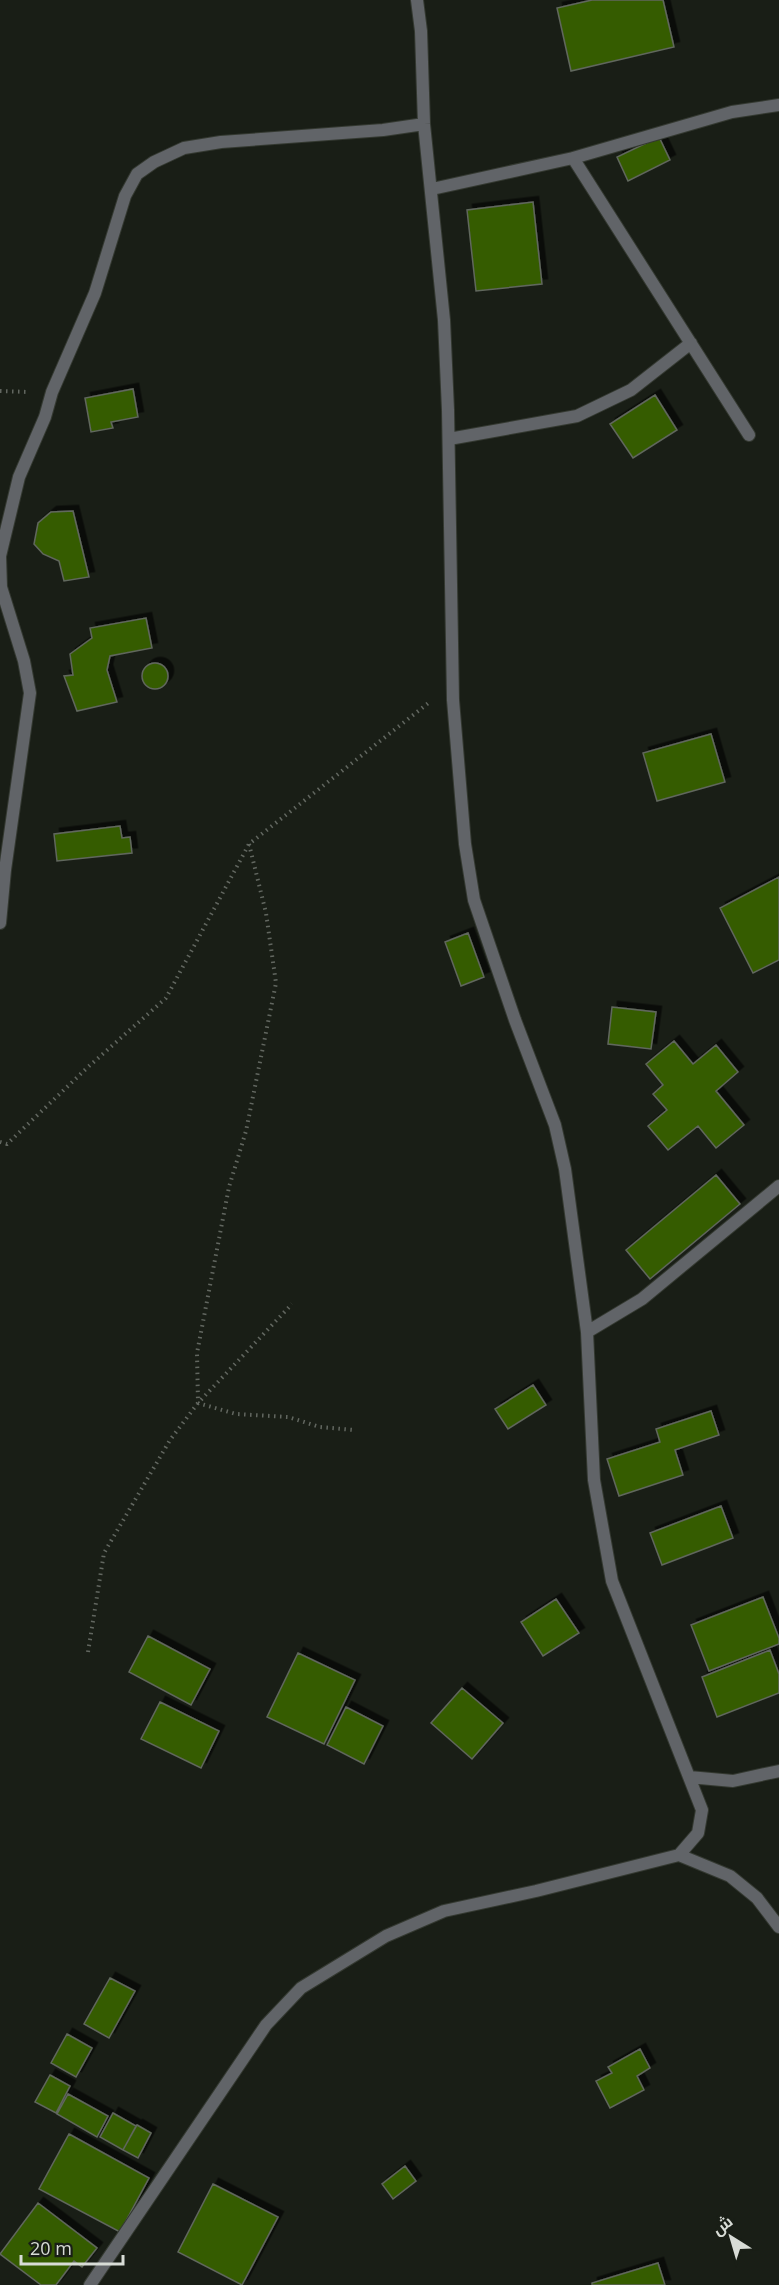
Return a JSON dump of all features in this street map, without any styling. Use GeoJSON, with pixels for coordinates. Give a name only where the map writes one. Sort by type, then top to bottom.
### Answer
{"type":"FeatureCollection","features":[{"type":"Feature","properties":{"kind":"street"},"geometry":{"type":"LineString","coordinates":[[90,2285],[266,2025],[301,1988],[386,1936],[444,1911],[536,1891],[679,1855],[698,1833],[702,1810],[612,1581],[594,1480],[587,1332],[565,1169],[555,1125],[474,900],[465,844],[453,677],[449,439],[444,320],[424,124],[421,31],[417,0]]}},
{"type":"Feature","properties":{"kind":"street"},"geometry":{"type":"LineString","coordinates":[[432,189],[573,158],[732,112],[779,105]]}},
{"type":"Feature","properties":{"kind":"street"},"geometry":{"type":"LineString","coordinates":[[0,923],[5,870],[30,693],[24,662],[1,587],[0,556],[19,477],[45,417],[52,392],[95,293],[125,196],[137,174],[154,162],[184,148],[221,142],[383,130],[424,124]]}},
{"type":"Feature","properties":{"kind":"street"},"geometry":{"type":"LineString","coordinates":[[573,158],[749,435]]}},
{"type":"Feature","properties":{"kind":"street"},"geometry":{"type":"LineString","coordinates":[[449,439],[577,416],[631,390],[691,343]]}},
{"type":"Feature","properties":{"kind":"street"},"geometry":{"type":"LineString","coordinates":[[587,1332],[642,1299],[779,1186]]}},
{"type":"Feature","properties":{"kind":"street"},"geometry":{"type":"LineString","coordinates":[[689,1777],[733,1781],[779,1772]]}},
{"type":"Feature","properties":{"kind":"street"},"geometry":{"type":"LineString","coordinates":[[679,1855],[730,1876],[757,1898],[779,1927]]}},
{"type":"Feature","properties":{"kind":"path"},"geometry":{"type":"LineString","coordinates":[[0,1142],[7,1144],[88,1067],[166,998],[249,844],[438,695],[453,677]]}},
{"type":"Feature","properties":{"kind":"path"},"geometry":{"type":"LineString","coordinates":[[198,1403],[197,1353],[229,1187],[246,1131],[276,983],[266,913],[249,844]]}},
{"type":"Feature","properties":{"kind":"path"},"geometry":{"type":"LineString","coordinates":[[88,1652],[104,1553],[170,1440],[198,1403],[292,1304]]}},
{"type":"Feature","properties":{"kind":"path"},"geometry":{"type":"LineString","coordinates":[[198,1403],[236,1414],[288,1417],[320,1427],[354,1430]]}},
{"type":"Feature","properties":{"kind":"building"},"geometry":{"type":"Polygon","coordinates":[[[592,0],[663,0],[674,47],[571,71],[557,8],[592,0]]]}},
{"type":"Feature","properties":{"kind":"building"},"geometry":{"type":"Polygon","coordinates":[[[659,137],[670,160],[628,181],[617,157],[659,137]]]}},
{"type":"Feature","properties":{"kind":"building"},"geometry":{"type":"Polygon","coordinates":[[[533,202],[542,284],[476,291],[467,210],[533,202]]]}},
{"type":"Feature","properties":{"kind":"building"},"geometry":{"type":"Polygon","coordinates":[[[133,389],[138,417],[111,422],[113,428],[91,432],[85,398],[133,389]]]}},
{"type":"Feature","properties":{"kind":"building"},"geometry":{"type":"Polygon","coordinates":[[[655,395],[677,430],[633,458],[610,424],[655,395]]]}},
{"type":"Feature","properties":{"kind":"building"},"geometry":{"type":"Polygon","coordinates":[[[73,511],[89,577],[64,581],[59,561],[43,554],[34,544],[38,523],[51,512],[73,511]]]}},
{"type":"Feature","properties":{"kind":"building"},"geometry":{"type":"Polygon","coordinates":[[[146,618],[152,648],[110,656],[107,670],[117,702],[77,711],[64,676],[73,675],[70,654],[92,638],[90,628],[146,618]]]}},
{"type":"Feature","properties":{"kind":"building"},"geometry":{"type":"Polygon","coordinates":[[[155,663],[164,667],[168,676],[164,685],[155,689],[146,685],[142,676],[146,667],[155,663]]]}},
{"type":"Feature","properties":{"kind":"building"},"geometry":{"type":"Polygon","coordinates":[[[711,734],[725,782],[657,801],[643,753],[711,734]]]}},
{"type":"Feature","properties":{"kind":"building"},"geometry":{"type":"Polygon","coordinates":[[[120,826],[122,838],[130,837],[132,853],[57,861],[54,834],[120,826]]]}},
{"type":"Feature","properties":{"kind":"building"},"geometry":{"type":"Polygon","coordinates":[[[779,877],[779,960],[753,973],[720,908],[779,877]]]}},
{"type":"Feature","properties":{"kind":"building"},"geometry":{"type":"Polygon","coordinates":[[[468,933],[484,977],[461,986],[445,942],[468,933]]]}},
{"type":"Feature","properties":{"kind":"building"},"geometry":{"type":"Polygon","coordinates":[[[612,1007],[656,1012],[651,1049],[608,1044],[612,1007]]]}},
{"type":"Feature","properties":{"kind":"building"},"geometry":{"type":"Polygon","coordinates":[[[674,1041],[693,1064],[716,1045],[738,1072],[716,1091],[744,1125],[716,1148],[698,1126],[668,1150],[648,1126],[667,1110],[653,1094],[663,1085],[646,1064],[674,1041]]]}},
{"type":"Feature","properties":{"kind":"building"},"geometry":{"type":"Polygon","coordinates":[[[716,1175],[740,1204],[650,1279],[626,1250],[716,1175]]]}},
{"type":"Feature","properties":{"kind":"building"},"geometry":{"type":"Polygon","coordinates":[[[533,1385],[546,1405],[508,1429],[495,1409],[533,1385]]]}},
{"type":"Feature","properties":{"kind":"building"},"geometry":{"type":"Polygon","coordinates":[[[711,1411],[719,1435],[675,1450],[683,1475],[619,1496],[607,1459],[660,1442],[656,1429],[711,1411]]]}},
{"type":"Feature","properties":{"kind":"building"},"geometry":{"type":"Polygon","coordinates":[[[721,1506],[733,1538],[662,1565],[650,1533],[721,1506]]]}},
{"type":"Feature","properties":{"kind":"building"},"geometry":{"type":"Polygon","coordinates":[[[763,1597],[779,1638],[779,1644],[709,1671],[691,1625],[763,1597]]]}},
{"type":"Feature","properties":{"kind":"building"},"geometry":{"type":"Polygon","coordinates":[[[556,1599],[579,1633],[543,1656],[521,1622],[556,1599]]]}},
{"type":"Feature","properties":{"kind":"building"},"geometry":{"type":"Polygon","coordinates":[[[148,1636],[210,1669],[191,1705],[129,1672],[148,1636]]]}},
{"type":"Feature","properties":{"kind":"building"},"geometry":{"type":"Polygon","coordinates":[[[770,1650],[779,1674],[779,1693],[717,1717],[702,1677],[770,1650]]]}},
{"type":"Feature","properties":{"kind":"building"},"geometry":{"type":"Polygon","coordinates":[[[298,1653],[355,1680],[324,1744],[267,1717],[298,1653]]]}},
{"type":"Feature","properties":{"kind":"building"},"geometry":{"type":"Polygon","coordinates":[[[462,1688],[503,1723],[472,1759],[431,1723],[462,1688]]]}},
{"type":"Feature","properties":{"kind":"building"},"geometry":{"type":"Polygon","coordinates":[[[160,1702],[219,1731],[201,1768],[141,1739],[160,1702]]]}},
{"type":"Feature","properties":{"kind":"building"},"geometry":{"type":"Polygon","coordinates":[[[346,1707],[383,1726],[364,1764],[327,1745],[346,1707]]]}},
{"type":"Feature","properties":{"kind":"building"},"geometry":{"type":"Polygon","coordinates":[[[110,1978],[135,1991],[109,2038],[84,2024],[110,1978]]]}},
{"type":"Feature","properties":{"kind":"building"},"geometry":{"type":"Polygon","coordinates":[[[67,2034],[92,2048],[76,2077],[51,2063],[67,2034]]]}},
{"type":"Feature","properties":{"kind":"building"},"geometry":{"type":"Polygon","coordinates":[[[640,2049],[650,2068],[637,2076],[644,2090],[610,2108],[596,2081],[612,2073],[608,2067],[640,2049]]]}},
{"type":"Feature","properties":{"kind":"building"},"geometry":{"type":"Polygon","coordinates":[[[50,2075],[70,2086],[56,2113],[35,2102],[50,2075]]]}},
{"type":"Feature","properties":{"kind":"building"},"geometry":{"type":"Polygon","coordinates":[[[68,2094],[108,2116],[97,2137],[57,2114],[68,2094]]]}},
{"type":"Feature","properties":{"kind":"building"},"geometry":{"type":"Polygon","coordinates":[[[113,2113],[136,2126],[123,2150],[100,2137],[113,2113]]]}},
{"type":"Feature","properties":{"kind":"building"},"geometry":{"type":"Polygon","coordinates":[[[137,2125],[151,2133],[138,2158],[123,2150],[137,2125]]]}},
{"type":"Feature","properties":{"kind":"building"},"geometry":{"type":"Polygon","coordinates":[[[69,2134],[149,2178],[120,2232],[39,2189],[69,2134]]]}},
{"type":"Feature","properties":{"kind":"building"},"geometry":{"type":"Polygon","coordinates":[[[405,2166],[416,2181],[393,2199],[382,2184],[405,2166]]]}},
{"type":"Feature","properties":{"kind":"building"},"geometry":{"type":"Polygon","coordinates":[[[213,2184],[278,2217],[242,2285],[178,2252],[213,2184]]]}},
{"type":"Feature","properties":{"kind":"building"},"geometry":{"type":"Polygon","coordinates":[[[38,2203],[97,2248],[82,2267],[74,2261],[56,2285],[41,2285],[0,2254],[38,2203]]]}},
{"type":"Feature","properties":{"kind":"building"},"geometry":{"type":"Polygon","coordinates":[[[658,2263],[665,2285],[592,2285],[592,2283],[658,2263]]]}}]}
